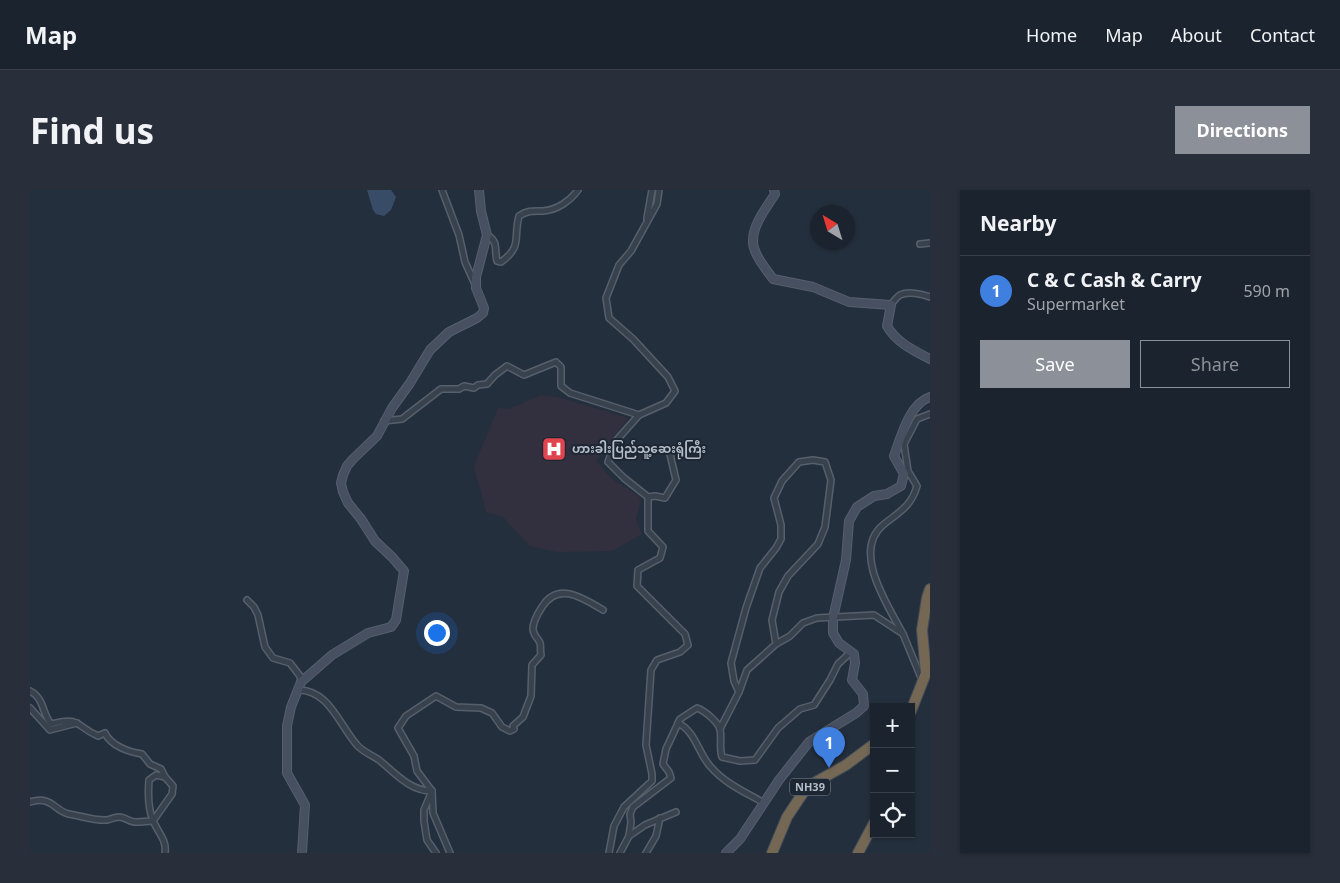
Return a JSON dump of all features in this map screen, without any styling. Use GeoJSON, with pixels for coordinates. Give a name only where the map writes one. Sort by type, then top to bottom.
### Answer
{"type":"FeatureCollection","features":[{"type":"Feature","properties":{"kind":"highway"},"geometry":{"type":"LineString","coordinates":[[914,703],[927,668],[922,630],[929,596]]}},
{"type":"Feature","properties":{"kind":"highway","name":"NH39"},"geometry":{"type":"LineString","coordinates":[[772,853],[787,817],[803,793],[870,747]]}},
{"type":"Feature","properties":{"kind":"highway"},"geometry":{"type":"LineString","coordinates":[[858,853],[870,830]]}},
{"type":"Feature","properties":{"kind":"street"},"geometry":{"type":"LineString","coordinates":[[302,853],[305,805],[287,772],[287,726],[290,707],[301,682],[332,656],[368,633],[391,627],[396,620],[404,571],[375,541],[348,503],[341,483],[347,466],[377,436],[384,421],[410,384],[427,355],[440,340],[459,326],[480,316],[484,308],[465,262],[460,235],[442,190]]}},
{"type":"Feature","properties":{"kind":"street"},"geometry":{"type":"LineString","coordinates":[[476,288],[476,277],[487,235],[480,211],[479,190]]}},
{"type":"Feature","properties":{"kind":"street"},"geometry":{"type":"LineString","coordinates":[[487,235],[495,241],[497,247],[495,258],[496,261],[501,262],[516,246],[519,216],[532,210],[543,211],[560,206],[578,190]]}},
{"type":"Feature","properties":{"kind":"street"},"geometry":{"type":"LineString","coordinates":[[646,221],[652,190]]}},
{"type":"Feature","properties":{"kind":"street"},"geometry":{"type":"LineString","coordinates":[[648,498],[608,462],[615,442],[639,415],[666,404],[674,391],[668,377],[609,318],[606,298],[619,265],[631,251],[657,204],[659,190]]}},
{"type":"Feature","properties":{"kind":"street"},"geometry":{"type":"LineString","coordinates":[[774,190],[775,194],[758,223],[752,241],[760,261],[773,279],[813,287],[849,302],[891,304]]}},
{"type":"Feature","properties":{"kind":"street"},"geometry":{"type":"LineString","coordinates":[[920,244],[930,243]]}},
{"type":"Feature","properties":{"kind":"street"},"geometry":{"type":"LineString","coordinates":[[930,298],[925,295],[910,293],[900,295],[891,304],[887,326],[893,336],[901,343],[930,359]]}},
{"type":"Feature","properties":{"kind":"street"},"geometry":{"type":"LineString","coordinates":[[384,421],[402,419],[441,389],[459,389],[464,386],[474,388],[478,385],[487,384],[507,366],[524,375],[556,362],[561,367],[561,386],[570,393],[639,415]]}},
{"type":"Feature","properties":{"kind":"street"},"geometry":{"type":"LineString","coordinates":[[726,853],[740,839],[779,780],[809,742],[864,706],[863,694],[852,680],[855,663],[854,654],[839,643],[833,633],[833,618],[846,560],[849,521],[857,507],[874,496],[888,494],[901,486],[904,474],[894,456],[907,420],[923,400],[930,397]]}},
{"type":"Feature","properties":{"kind":"street"},"geometry":{"type":"LineString","coordinates":[[923,683],[903,634],[875,579],[870,561],[873,536],[878,529],[901,512],[914,498],[917,486],[908,471],[904,444],[917,419],[930,414]]}},
{"type":"Feature","properties":{"kind":"street"},"geometry":{"type":"LineString","coordinates":[[648,498],[655,496],[665,498],[676,480],[669,450]]}},
{"type":"Feature","properties":{"kind":"street"},"geometry":{"type":"LineString","coordinates":[[739,692],[734,681],[731,663],[739,632],[760,568],[781,539],[781,525],[774,498],[782,481],[799,462],[812,460],[826,462],[831,480],[825,527],[818,544],[788,576],[779,592],[772,620],[776,644]]}},
{"type":"Feature","properties":{"kind":"street"},"geometry":{"type":"LineString","coordinates":[[609,853],[614,826],[624,807],[652,781],[646,745],[651,670],[657,660],[680,652],[688,645],[686,634],[637,586],[638,570],[660,558],[663,547],[648,531],[648,498]]}},
{"type":"Feature","properties":{"kind":"street"},"geometry":{"type":"LineString","coordinates":[[450,853],[433,813],[432,790],[417,771],[414,756],[398,728],[406,716],[436,696],[456,707],[481,708],[492,713],[502,727],[510,731],[514,729],[513,726],[523,717],[531,696],[532,666],[541,655],[540,642],[534,634],[533,628],[546,600],[557,594],[567,593],[603,610]]}},
{"type":"Feature","properties":{"kind":"street"},"geometry":{"type":"LineString","coordinates":[[246,600],[254,607],[258,615],[265,647],[273,658],[290,663],[300,676],[301,682]]}},
{"type":"Feature","properties":{"kind":"street"},"geometry":{"type":"LineString","coordinates":[[851,652],[838,664],[814,705],[800,709],[778,728],[755,760],[722,757],[720,751],[720,729],[739,692],[747,670],[776,644],[790,636],[803,623],[817,618],[874,615],[903,634]]}},
{"type":"Feature","properties":{"kind":"street"},"geometry":{"type":"LineString","coordinates":[[297,690],[306,690],[320,696],[357,746],[379,760],[411,786],[422,791],[432,790]]}},
{"type":"Feature","properties":{"kind":"street"},"geometry":{"type":"LineString","coordinates":[[30,691],[36,694],[42,702],[46,718],[51,724],[64,720],[78,723],[98,736],[105,733],[108,739],[120,745],[126,751],[142,754],[150,764],[161,769],[173,786],[172,794],[153,821]]}},
{"type":"Feature","properties":{"kind":"street"},"geometry":{"type":"LineString","coordinates":[[30,708],[50,730],[78,723]]}},
{"type":"Feature","properties":{"kind":"street"},"geometry":{"type":"LineString","coordinates":[[620,853],[629,836],[630,814],[634,807],[640,800],[670,778],[669,772],[663,764],[666,750],[680,719],[697,708],[706,713],[720,729]]}},
{"type":"Feature","properties":{"kind":"street"},"geometry":{"type":"LineString","coordinates":[[678,724],[691,733],[711,768],[727,783],[764,803]]}},
{"type":"Feature","properties":{"kind":"street"},"geometry":{"type":"LineString","coordinates":[[165,777],[156,775],[149,780],[148,798],[153,821],[165,841],[165,853]]}},
{"type":"Feature","properties":{"kind":"street"},"geometry":{"type":"LineString","coordinates":[[432,790],[424,810],[424,821],[427,840],[436,853]]}},
{"type":"Feature","properties":{"kind":"street"},"geometry":{"type":"LineString","coordinates":[[30,802],[38,800],[53,803],[67,814],[91,819],[106,820],[121,817],[136,823],[145,820],[153,821]]}},
{"type":"Feature","properties":{"kind":"street"},"geometry":{"type":"LineString","coordinates":[[629,836],[645,825],[676,812]]}},
{"type":"Feature","properties":{"kind":"street"},"geometry":{"type":"LineString","coordinates":[[646,853],[656,836],[660,818]]}},
{"type":"Feature","properties":{"kind":"shaded area"},"geometry":{"type":"Polygon","coordinates":[[[541,395],[561,398],[628,418],[596,461],[612,479],[639,496],[641,501],[636,519],[642,534],[612,551],[557,552],[530,546],[502,516],[486,512],[474,466],[498,408],[509,409],[541,395]]]}},
{"type":"Feature","properties":{"kind":"water"},"geometry":{"type":"Polygon","coordinates":[[[367,190],[391,190],[396,197],[391,210],[384,216],[376,214],[367,190]]]}},
{"type":"Feature","properties":{"kind":"place","name":"ဟားခါးပြည်သူ့ဆေးရုံကြီး"},"geometry":{"type":"Point","coordinates":[554,449]}},
{"type":"Feature","properties":{"kind":"place","name":"C & C Cash & Carry"},"geometry":{"type":"Point","coordinates":[829,768]}}]}
